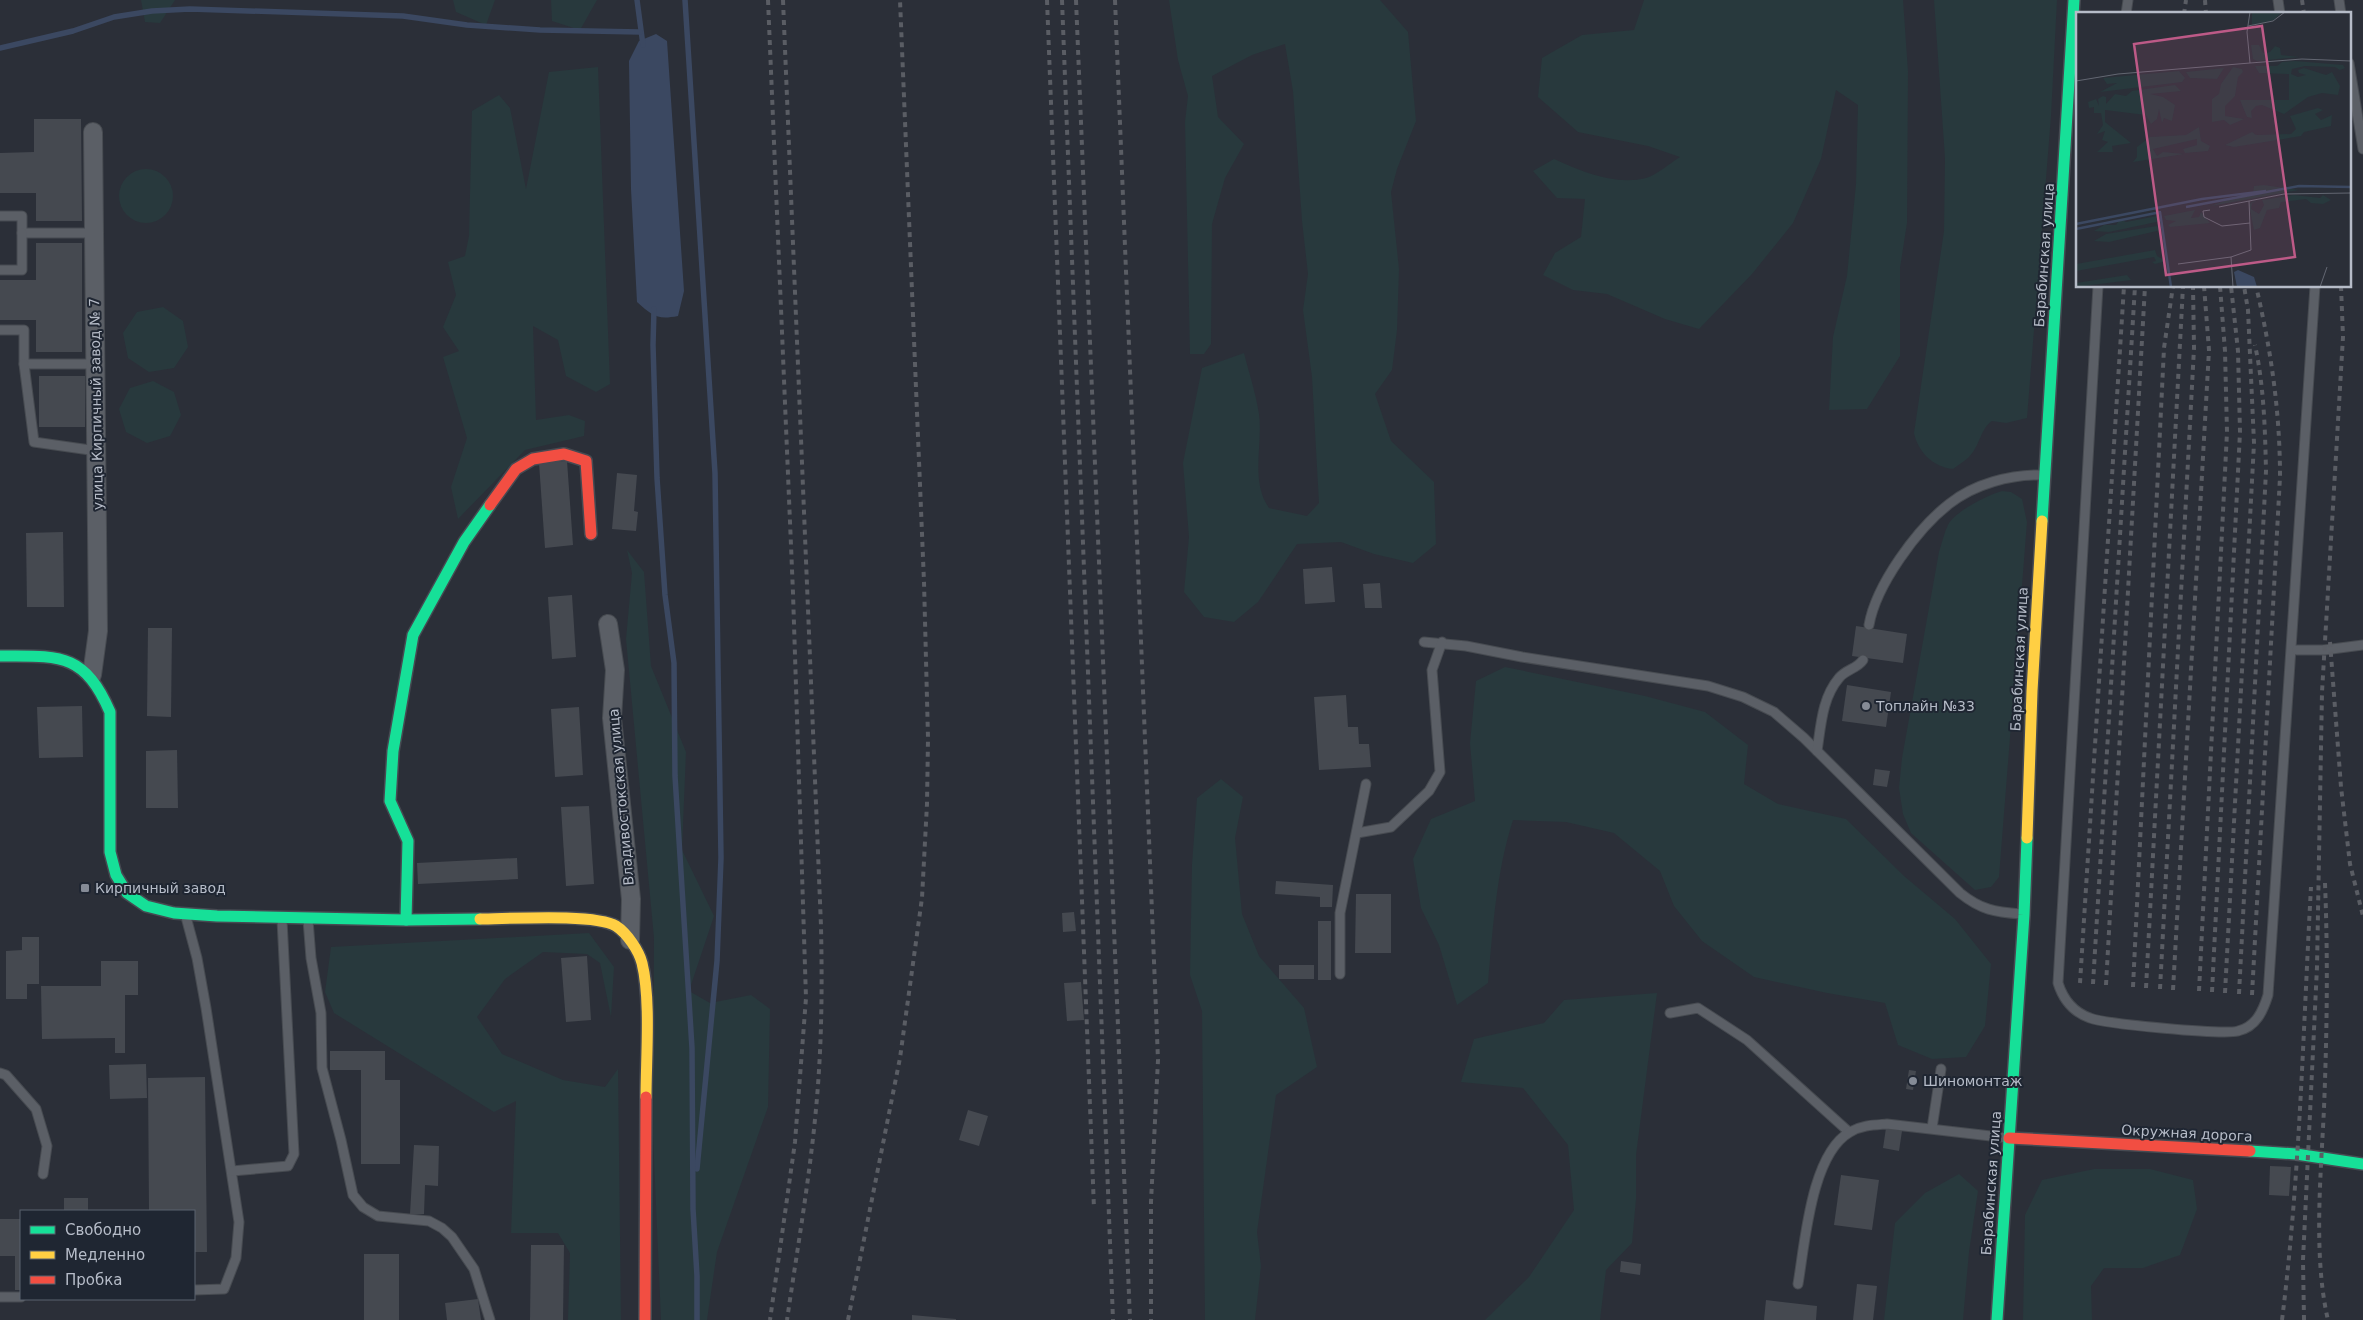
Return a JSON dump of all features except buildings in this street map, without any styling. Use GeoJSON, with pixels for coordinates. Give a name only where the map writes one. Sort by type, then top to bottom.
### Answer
{"type":"FeatureCollection","features":[{"type":"Feature","properties":{"kind":"street","name":"Барабинская улица"},"geometry":{"type":"LineString","coordinates":[[1996,1320],[2024,915],[2032,691],[2074,0]]}},
{"type":"Feature","properties":{"kind":"street","name":"улица Кирпичный завод № 7"},"geometry":{"type":"LineString","coordinates":[[92,675],[98,632],[93,132]]}},
{"type":"Feature","properties":{"kind":"street"},"geometry":{"type":"LineString","coordinates":[[406,920],[408,841],[390,801],[393,751],[413,635],[464,542],[516,470],[533,459],[564,454],[586,461],[591,534]]}},
{"type":"Feature","properties":{"kind":"street","name":"Владивостокская улица"},"geometry":{"type":"LineString","coordinates":[[608,624],[615,670],[612,718],[631,899],[630,940]]}},
{"type":"Feature","properties":{"kind":"street"},"geometry":{"type":"LineString","coordinates":[[0,656],[48,656],[71,661],[92,675],[102,692],[110,712],[110,852],[116,875],[127,893],[146,906],[185,914],[308,918],[406,920],[543,918],[596,920],[616,926],[630,940],[642,962],[646,994],[645,1320]]}},
{"type":"Feature","properties":{"kind":"street","name":"Окружная дорога"},"geometry":{"type":"LineString","coordinates":[[2009,1138],[2296,1154],[2363,1164]]}},
{"type":"Feature","properties":{"kind":"lane"},"geometry":{"type":"LineString","coordinates":[[2350,69],[2363,149]]}},
{"type":"Feature","properties":{"kind":"lane"},"geometry":{"type":"LineString","coordinates":[[0,216],[22,216],[22,270],[0,270]]}},
{"type":"Feature","properties":{"kind":"lane"},"geometry":{"type":"LineString","coordinates":[[22,233],[93,233]]}},
{"type":"Feature","properties":{"kind":"lane"},"geometry":{"type":"LineString","coordinates":[[2098,288],[2058,983],[2062,997],[2090,1018],[2208,1032],[2238,1031],[2254,1023],[2263,1011],[2268,995],[2315,288]]}},
{"type":"Feature","properties":{"kind":"lane"},"geometry":{"type":"LineString","coordinates":[[0,330],[24,330],[24,364],[34,442],[97,451]]}},
{"type":"Feature","properties":{"kind":"lane"},"geometry":{"type":"LineString","coordinates":[[24,364],[96,364]]}},
{"type":"Feature","properties":{"kind":"lane"},"geometry":{"type":"LineString","coordinates":[[1869,625],[1871,614],[1884,584],[1900,559],[1949,504],[2006,477],[2026,474],[2045,476]]}},
{"type":"Feature","properties":{"kind":"lane"},"geometry":{"type":"LineString","coordinates":[[1424,642],[1442,642],[1522,657],[1708,686],[1743,697],[1774,712],[1817,751],[1960,893],[1975,905],[1993,912],[2024,915]]}},
{"type":"Feature","properties":{"kind":"lane"},"geometry":{"type":"LineString","coordinates":[[1357,833],[1391,827],[1429,791],[1440,772],[1432,670],[1442,642]]}},
{"type":"Feature","properties":{"kind":"lane"},"geometry":{"type":"LineString","coordinates":[[2297,650],[2324,650],[2363,645]]}},
{"type":"Feature","properties":{"kind":"lane"},"geometry":{"type":"LineString","coordinates":[[1817,751],[1824,708],[1829,691],[1841,676],[1859,666],[1863,660]]}},
{"type":"Feature","properties":{"kind":"lane"},"geometry":{"type":"LineString","coordinates":[[1340,974],[1340,913],[1366,784]]}},
{"type":"Feature","properties":{"kind":"lane"},"geometry":{"type":"LineString","coordinates":[[185,914],[206,1008],[239,1222],[236,1258],[224,1289],[195,1290]]}},
{"type":"Feature","properties":{"kind":"lane"},"geometry":{"type":"LineString","coordinates":[[232,1171],[288,1166],[294,1154],[286,959],[282,917]]}},
{"type":"Feature","properties":{"kind":"lane"},"geometry":{"type":"LineString","coordinates":[[308,918],[311,958],[321,1013],[322,1068],[353,1195],[363,1206],[378,1216],[429,1221],[442,1228],[452,1237],[474,1269],[490,1320]]}},
{"type":"Feature","properties":{"kind":"lane"},"geometry":{"type":"LineString","coordinates":[[1670,1013],[1698,1008],[1747,1040],[1849,1132]]}},
{"type":"Feature","properties":{"kind":"lane"},"geometry":{"type":"LineString","coordinates":[[1932,1128],[1941,1069]]}},
{"type":"Feature","properties":{"kind":"lane"},"geometry":{"type":"LineString","coordinates":[[0,1073],[6,1075],[36,1109],[46,1146],[43,1174]]}},
{"type":"Feature","properties":{"kind":"lane"},"geometry":{"type":"LineString","coordinates":[[1798,1284],[1816,1185],[1828,1154],[1849,1132],[1868,1125],[1888,1124],[2009,1138]]}},
{"type":"Feature","properties":{"kind":"lane"},"geometry":{"type":"LineString","coordinates":[[0,1297],[20,1297]]}},
{"type":"Feature","properties":{"kind":"shaded area"},"geometry":{"type":"Polygon","coordinates":[[[141,0],[175,0],[160,23],[145,22],[141,0]]]}},
{"type":"Feature","properties":{"kind":"shaded area"},"geometry":{"type":"Polygon","coordinates":[[[453,0],[495,0],[486,25],[456,12],[453,0]]]}},
{"type":"Feature","properties":{"kind":"shaded area"},"geometry":{"type":"Polygon","coordinates":[[[551,0],[597,0],[580,30],[552,21],[551,0]]]}},
{"type":"Feature","properties":{"kind":"shaded area"},"geometry":{"type":"Polygon","coordinates":[[[1169,0],[1380,0],[1408,32],[1416,121],[1397,169],[1391,192],[1399,269],[1397,330],[1392,370],[1375,394],[1391,441],[1434,482],[1436,544],[1413,563],[1374,554],[1341,542],[1297,544],[1258,602],[1234,622],[1204,617],[1184,592],[1189,537],[1183,463],[1202,368],[1244,353],[1259,414],[1258,463],[1263,497],[1269,508],[1307,516],[1319,503],[1312,377],[1303,310],[1308,274],[1302,221],[1293,91],[1285,44],[1252,55],[1212,76],[1218,117],[1244,144],[1225,178],[1212,224],[1211,344],[1204,354],[1190,354],[1185,122],[1188,96],[1178,60],[1169,0]]]}},
{"type":"Feature","properties":{"kind":"shaded area"},"geometry":{"type":"Polygon","coordinates":[[[1644,0],[1903,0],[1908,71],[1907,223],[1900,268],[1900,356],[1867,409],[1829,410],[1833,337],[1847,276],[1856,184],[1858,105],[1836,90],[1821,159],[1793,223],[1752,274],[1699,329],[1665,319],[1607,294],[1573,290],[1543,275],[1555,253],[1581,237],[1585,199],[1557,198],[1533,171],[1554,159],[1598,176],[1610,179],[1634,180],[1646,178],[1659,172],[1680,157],[1648,146],[1578,132],[1538,97],[1542,58],[1582,35],[1634,30],[1644,0]]]}},
{"type":"Feature","properties":{"kind":"shaded area"},"geometry":{"type":"Polygon","coordinates":[[[1934,0],[2057,0],[2051,116],[2027,418],[2006,423],[1992,421],[1985,428],[1973,453],[1953,469],[1933,462],[1919,446],[1914,433],[1944,231],[1945,158],[1934,0]]]}},
{"type":"Feature","properties":{"kind":"shaded area"},"geometry":{"type":"Polygon","coordinates":[[[598,67],[610,384],[596,392],[566,376],[558,340],[533,326],[536,420],[569,415],[585,421],[584,436],[525,450],[458,519],[451,487],[467,438],[443,357],[459,351],[443,327],[456,295],[448,262],[465,256],[469,236],[472,111],[499,95],[510,108],[526,189],[549,72],[598,67]]]}},
{"type":"Feature","properties":{"kind":"shaded area"},"geometry":{"type":"Polygon","coordinates":[[[141,169],[151,169],[161,173],[169,181],[173,196],[169,211],[161,219],[151,223],[141,223],[131,219],[123,211],[119,201],[119,191],[123,181],[131,173],[141,169]]]}},
{"type":"Feature","properties":{"kind":"shaded area"},"geometry":{"type":"Polygon","coordinates":[[[163,307],[183,321],[188,347],[174,368],[149,372],[128,358],[123,333],[137,312],[163,307]]]}},
{"type":"Feature","properties":{"kind":"shaded area"},"geometry":{"type":"Polygon","coordinates":[[[153,381],[174,392],[181,415],[170,436],[147,443],[126,432],[119,409],[130,388],[153,381]]]}},
{"type":"Feature","properties":{"kind":"shaded area"},"geometry":{"type":"Polygon","coordinates":[[[2002,491],[2011,492],[2022,499],[2027,522],[1999,877],[1991,887],[1975,890],[1911,833],[1903,814],[1899,788],[1902,758],[1939,552],[1945,531],[1957,514],[1964,509],[2002,491]]]}},
{"type":"Feature","properties":{"kind":"shaded area"},"geometry":{"type":"Polygon","coordinates":[[[627,550],[644,572],[651,666],[686,752],[682,850],[714,916],[689,991],[710,1003],[751,995],[770,1009],[768,1107],[717,1252],[707,1320],[661,1320],[653,1136],[654,938],[626,639],[632,573],[627,550]]]}},
{"type":"Feature","properties":{"kind":"shaded area"},"geometry":{"type":"Polygon","coordinates":[[[1505,667],[1645,696],[1705,712],[1748,745],[1744,784],[1778,804],[1846,819],[1904,876],[1955,919],[1991,964],[1985,1026],[1966,1057],[1932,1059],[1898,1045],[1885,1003],[1754,977],[1702,941],[1674,906],[1660,871],[1614,833],[1566,822],[1513,820],[1499,880],[1488,983],[1457,1005],[1439,945],[1421,908],[1413,859],[1431,819],[1475,801],[1470,743],[1476,681],[1505,667]]]}},
{"type":"Feature","properties":{"kind":"shaded area"},"geometry":{"type":"Polygon","coordinates":[[[1221,779],[1243,797],[1235,838],[1242,914],[1259,956],[1304,1008],[1317,1067],[1276,1095],[1257,1232],[1261,1266],[1255,1320],[1205,1320],[1202,1011],[1190,975],[1192,864],[1197,798],[1221,779]]]}},
{"type":"Feature","properties":{"kind":"shaded area"},"geometry":{"type":"Polygon","coordinates":[[[589,933],[614,967],[611,1017],[600,963],[587,954],[543,952],[505,979],[477,1017],[502,1054],[563,1080],[605,1087],[618,1069],[621,1320],[568,1320],[570,1253],[558,1233],[511,1233],[516,1101],[494,1112],[334,1013],[325,992],[331,947],[589,933]]]}},
{"type":"Feature","properties":{"kind":"shaded area"},"geometry":{"type":"Polygon","coordinates":[[[1657,993],[1636,1155],[1636,1199],[1632,1243],[1606,1270],[1600,1320],[1485,1320],[1529,1277],[1574,1210],[1568,1145],[1523,1088],[1461,1082],[1474,1039],[1544,1023],[1564,1000],[1657,993]]]}},
{"type":"Feature","properties":{"kind":"shaded area"},"geometry":{"type":"Polygon","coordinates":[[[2094,1169],[2150,1169],[2193,1180],[2197,1209],[2180,1255],[2143,1268],[2104,1268],[2091,1286],[2092,1320],[2023,1320],[2025,1215],[2042,1180],[2094,1169]]]}},
{"type":"Feature","properties":{"kind":"shaded area"},"geometry":{"type":"Polygon","coordinates":[[[1959,1174],[1978,1191],[1969,1252],[1963,1320],[1884,1320],[1895,1223],[1925,1193],[1959,1174]]]}},
{"type":"Feature","properties":{"kind":"water"},"geometry":{"type":"Polygon","coordinates":[[[656,34],[667,41],[684,291],[678,316],[665,317],[651,314],[637,302],[631,189],[629,61],[639,41],[656,34]]]}},
{"type":"Feature","properties":{"kind":"waterway"},"geometry":{"type":"LineString","coordinates":[[637,0],[643,45]]}},
{"type":"Feature","properties":{"kind":"waterway"},"geometry":{"type":"LineString","coordinates":[[685,0],[715,473],[721,858],[717,961],[697,1169]]}},
{"type":"Feature","properties":{"kind":"waterway"},"geometry":{"type":"LineString","coordinates":[[0,48],[73,31],[114,17],[152,11],[190,9],[403,16],[467,25],[540,30],[640,32]]}},
{"type":"Feature","properties":{"kind":"waterway"},"geometry":{"type":"LineString","coordinates":[[654,309],[653,345],[657,478],[665,595],[674,663],[675,776],[692,1048],[693,1209],[697,1276],[697,1320]]}},
{"type":"Feature","properties":{"kind":"railway"},"geometry":{"type":"LineString","coordinates":[[768,0],[793,593],[806,998],[795,1142],[770,1320]]}},
{"type":"Feature","properties":{"kind":"railway"},"geometry":{"type":"LineString","coordinates":[[783,0],[822,980],[820,1052],[814,1133],[787,1320]]}},
{"type":"Feature","properties":{"kind":"railway"},"geometry":{"type":"LineString","coordinates":[[848,1320],[900,1058],[922,898],[927,804],[928,738],[924,582],[900,0]]}},
{"type":"Feature","properties":{"kind":"railway"},"geometry":{"type":"LineString","coordinates":[[1047,0],[1094,1209]]}},
{"type":"Feature","properties":{"kind":"railway"},"geometry":{"type":"LineString","coordinates":[[1062,0],[1113,1320]]}},
{"type":"Feature","properties":{"kind":"railway"},"geometry":{"type":"LineString","coordinates":[[1076,0],[1130,1320]]}},
{"type":"Feature","properties":{"kind":"railway"},"geometry":{"type":"LineString","coordinates":[[1115,0],[1158,1060],[1151,1202],[1151,1320]]}},
{"type":"Feature","properties":{"kind":"railway"},"geometry":{"type":"LineString","coordinates":[[2184,12],[2186,0]]}},
{"type":"Feature","properties":{"kind":"railway"},"geometry":{"type":"LineString","coordinates":[[2205,0],[2206,12]]}},
{"type":"Feature","properties":{"kind":"railway"},"geometry":{"type":"LineString","coordinates":[[2302,0],[2304,12]]}},
{"type":"Feature","properties":{"kind":"railway"},"geometry":{"type":"LineString","coordinates":[[2080,983],[2124,288]]}},
{"type":"Feature","properties":{"kind":"railway"},"geometry":{"type":"LineString","coordinates":[[2093,984],[2135,288]]}},
{"type":"Feature","properties":{"kind":"railway"},"geometry":{"type":"LineString","coordinates":[[2106,985],[2145,288]]}},
{"type":"Feature","properties":{"kind":"railway"},"geometry":{"type":"LineString","coordinates":[[2133,987],[2164,348],[2173,288]]}},
{"type":"Feature","properties":{"kind":"railway"},"geometry":{"type":"LineString","coordinates":[[2146,988],[2183,288]]}},
{"type":"Feature","properties":{"kind":"railway"},"geometry":{"type":"LineString","coordinates":[[2160,989],[2194,348],[2193,288]]}},
{"type":"Feature","properties":{"kind":"railway"},"geometry":{"type":"LineString","coordinates":[[2173,990],[2209,350],[2204,288]]}},
{"type":"Feature","properties":{"kind":"railway"},"geometry":{"type":"LineString","coordinates":[[2199,991],[2227,432],[2225,351],[2220,288]]}},
{"type":"Feature","properties":{"kind":"railway"},"geometry":{"type":"LineString","coordinates":[[2212,992],[2240,432],[2238,351],[2231,288]]}},
{"type":"Feature","properties":{"kind":"railway"},"geometry":{"type":"LineString","coordinates":[[2225,993],[2254,443],[2248,310],[2244,288]]}},
{"type":"Feature","properties":{"kind":"railway"},"geometry":{"type":"LineString","coordinates":[[2252,995],[2280,477],[2280,452],[2274,381],[2256,288]]}},
{"type":"Feature","properties":{"kind":"railway"},"geometry":{"type":"LineString","coordinates":[[2304,1320],[2303,1260],[2317,967],[2322,692],[2343,337],[2341,288]]}},
{"type":"Feature","properties":{"kind":"railway"},"geometry":{"type":"LineString","coordinates":[[2239,994],[2266,471],[2262,392],[2255,345]]}},
{"type":"Feature","properties":{"kind":"railway"},"geometry":{"type":"LineString","coordinates":[[2330,642],[2341,787],[2350,864],[2363,916]]}},
{"type":"Feature","properties":{"kind":"railway"},"geometry":{"type":"LineString","coordinates":[[2325,883],[2327,940],[2326,1024],[2319,1242],[2323,1295],[2328,1320]]}},
{"type":"Feature","properties":{"kind":"railway"},"geometry":{"type":"LineString","coordinates":[[2282,1320],[2297,1158],[2311,887]]}},
{"type":"Feature","properties":{"kind":"traffic: fast"},"geometry":{"type":"LineString","coordinates":[[2042,521],[2074,0]]}},
{"type":"Feature","properties":{"kind":"traffic: fast"},"geometry":{"type":"LineString","coordinates":[[406,920],[408,841],[390,801],[393,751],[413,635],[464,542],[490,505]]}},
{"type":"Feature","properties":{"kind":"traffic: fast"},"geometry":{"type":"LineString","coordinates":[[0,656],[38,656],[67,662],[79,668],[90,678],[100,692],[110,712],[110,852],[116,875],[127,893],[146,906],[174,913],[217,916],[406,920],[480,919]]}},
{"type":"Feature","properties":{"kind":"traffic: fast"},"geometry":{"type":"LineString","coordinates":[[1997,1320],[2024,915],[2027,838]]}},
{"type":"Feature","properties":{"kind":"traffic: fast"},"geometry":{"type":"LineString","coordinates":[[2250,1151],[2296,1154],[2363,1164]]}},
{"type":"Feature","properties":{"kind":"traffic: slow"},"geometry":{"type":"LineString","coordinates":[[2027,838],[2032,691],[2042,521]]}},
{"type":"Feature","properties":{"kind":"traffic: slow"},"geometry":{"type":"LineString","coordinates":[[480,919],[590,919],[616,926],[624,933],[638,953],[645,978],[647,1011],[646,1097]]}},
{"type":"Feature","properties":{"kind":"traffic: jam"},"geometry":{"type":"LineString","coordinates":[[490,505],[516,469],[533,459],[564,454],[586,461],[591,534]]}},
{"type":"Feature","properties":{"kind":"traffic: jam"},"geometry":{"type":"LineString","coordinates":[[645,1320],[646,1097]]}},
{"type":"Feature","properties":{"kind":"traffic: jam"},"geometry":{"type":"LineString","coordinates":[[2009,1138],[2250,1151]]}},
{"type":"Feature","properties":{"kind":"place","name":"Топлайн №33"},"geometry":{"type":"Point","coordinates":[1866,706]}},
{"type":"Feature","properties":{"kind":"place","name":"Кирпичный завод"},"geometry":{"type":"Point","coordinates":[85,888]}},
{"type":"Feature","properties":{"kind":"place","name":"Шиномонтаж"},"geometry":{"type":"Point","coordinates":[1913,1081]}}]}
